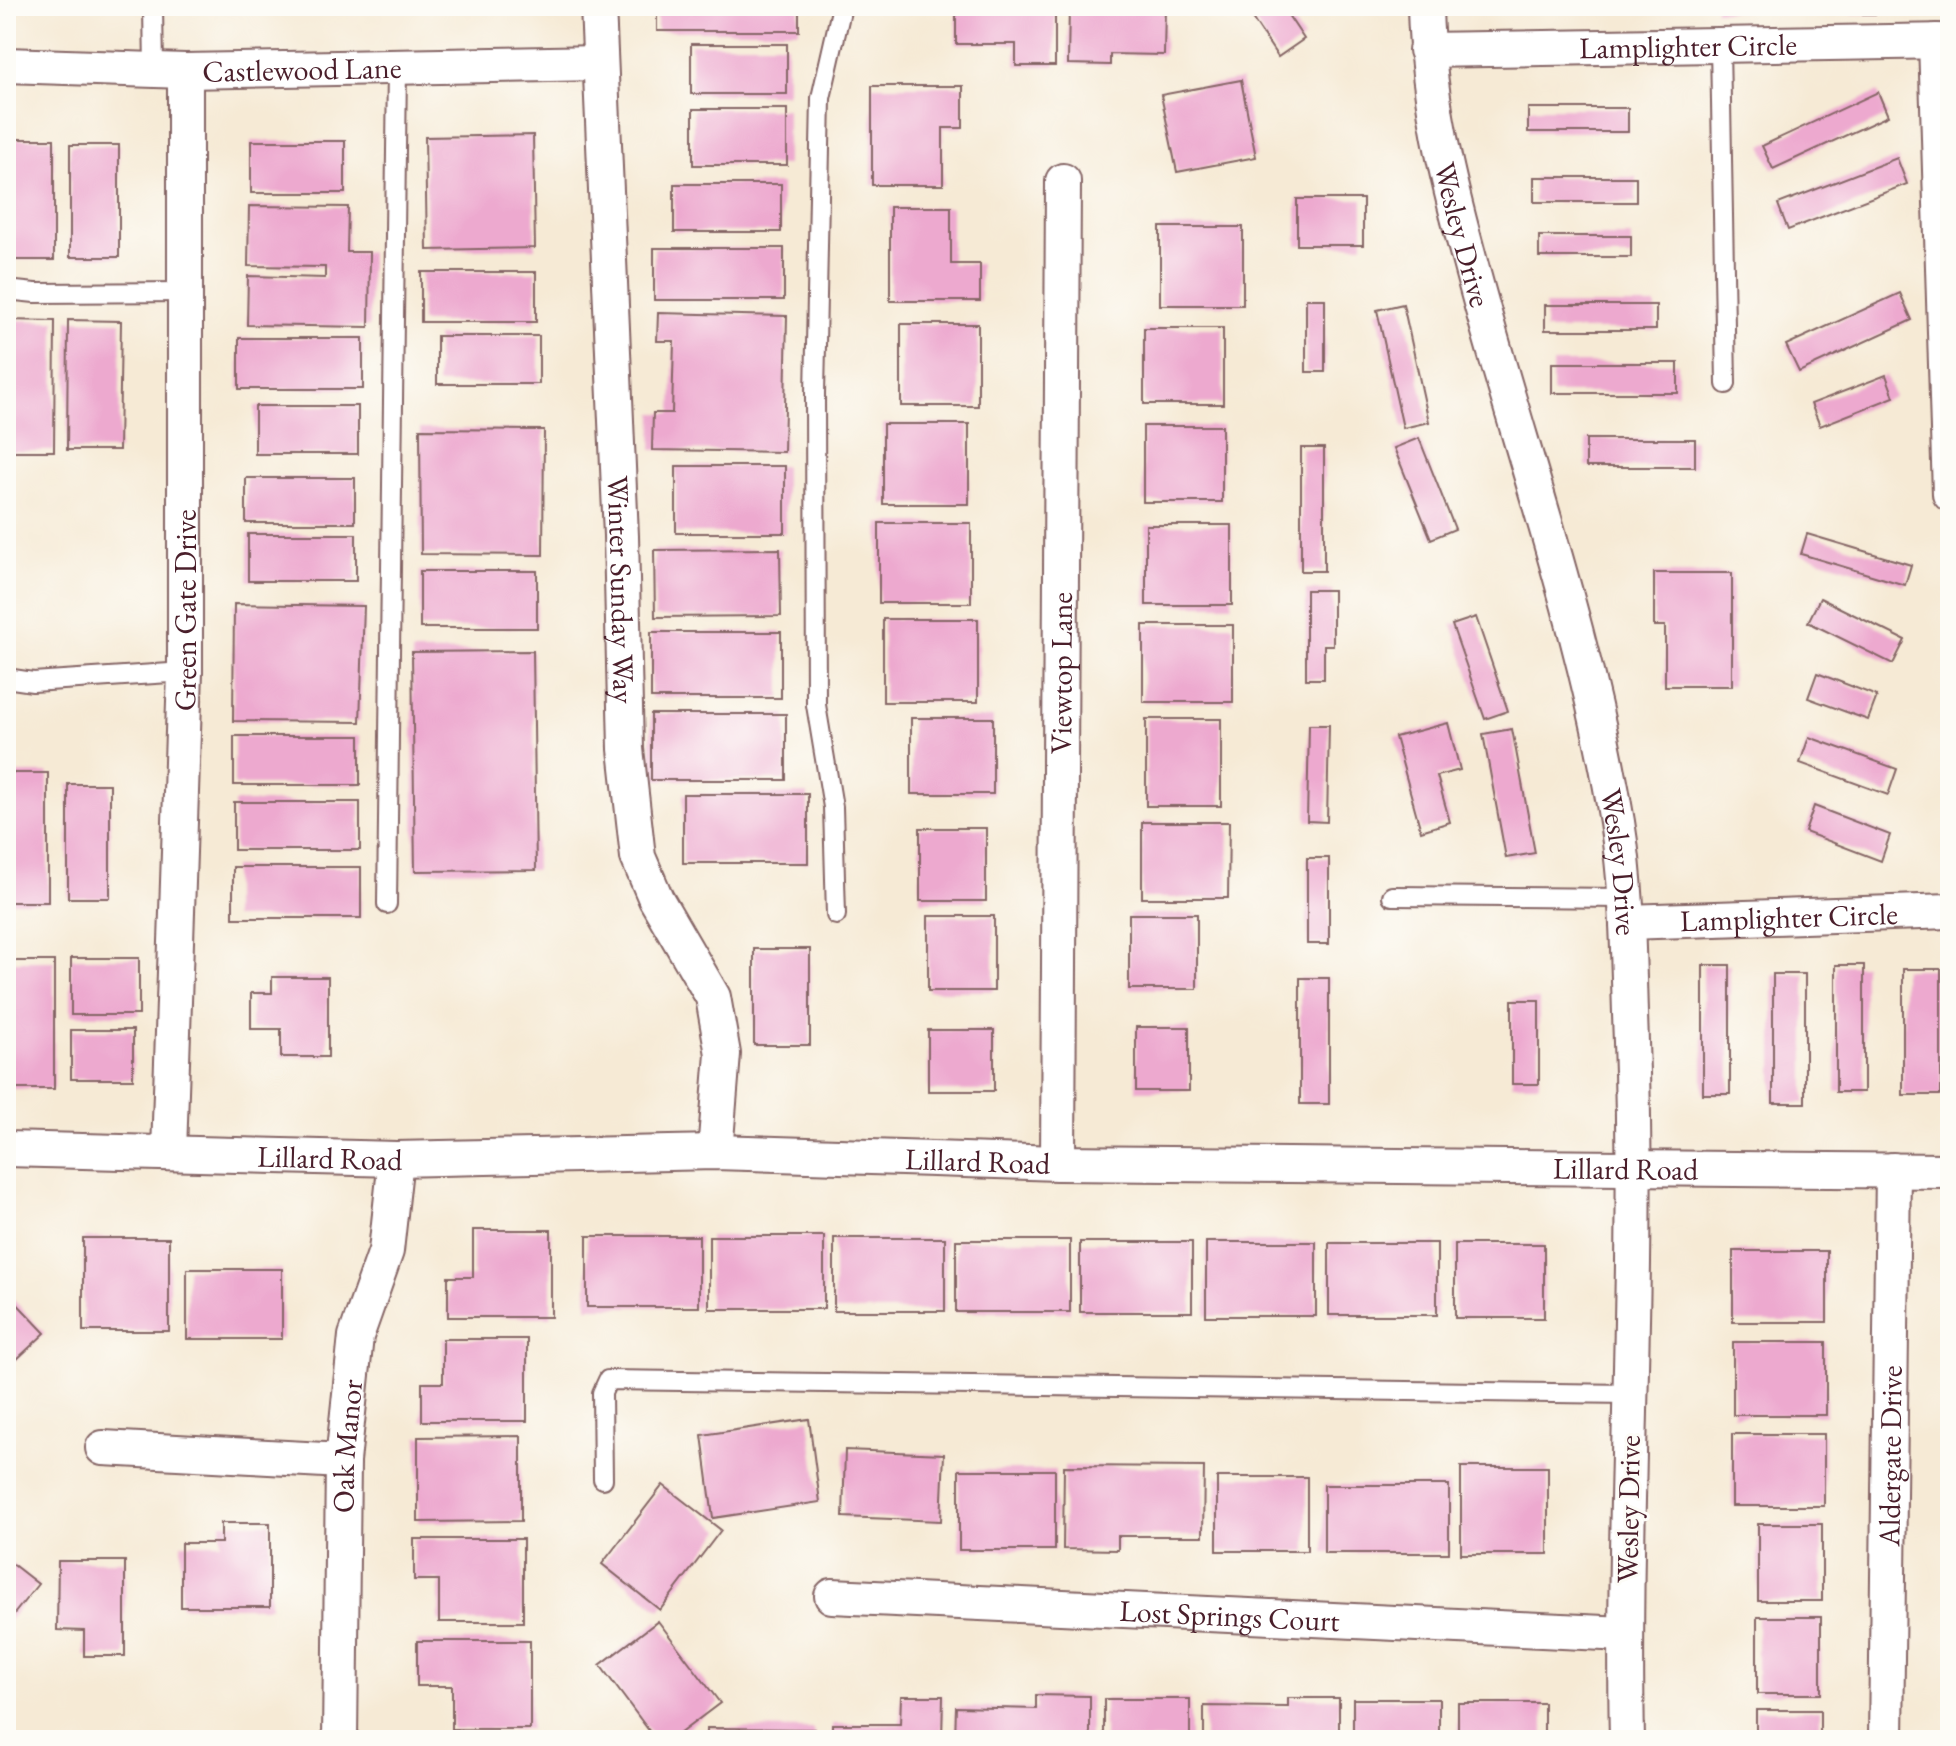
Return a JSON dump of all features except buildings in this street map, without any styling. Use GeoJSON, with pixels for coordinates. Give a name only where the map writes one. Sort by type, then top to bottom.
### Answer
{"type":"FeatureCollection","features":[{"type":"Feature","properties":{"kind":"street","name":"Winter Sunday Way"},"geometry":{"type":"LineString","coordinates":[[598,6],[628,764],[638,857],[656,899],[713,997],[723,1054],[715,1152]]}},
{"type":"Feature","properties":{"kind":"street","name":"Wesley Drive"},"geometry":{"type":"LineString","coordinates":[[1425,6],[1426,50],[1452,200],[1593,692],[1618,825],[1626,910],[1636,1167],[1625,1634],[1627,1740]]}},
{"type":"Feature","properties":{"kind":"street","name":"Lamplighter Circle"},"geometry":{"type":"LineString","coordinates":[[1426,50],[1943,41]]}},
{"type":"Feature","properties":{"kind":"street"},"geometry":{"type":"LineString","coordinates":[[1943,41],[1950,494]]}},
{"type":"Feature","properties":{"kind":"street","name":"Castlewood Lane"},"geometry":{"type":"LineString","coordinates":[[6,65],[169,70],[599,63]]}},
{"type":"Feature","properties":{"kind":"street","name":"Green Gate Drive"},"geometry":{"type":"LineString","coordinates":[[169,70],[187,292],[185,672],[169,1152]]}},
{"type":"Feature","properties":{"kind":"street","name":"Viewtop Lane"},"geometry":{"type":"LineString","coordinates":[[1058,1163],[1063,181]]}},
{"type":"Feature","properties":{"kind":"street","name":"Lamplighter Circle"},"geometry":{"type":"LineString","coordinates":[[1626,910],[1950,911]]}},
{"type":"Feature","properties":{"kind":"street","name":"Lillard Road"},"geometry":{"type":"LineString","coordinates":[[6,1149],[396,1159],[715,1152],[1058,1163],[1950,1171]]}},
{"type":"Feature","properties":{"kind":"street","name":"Oak Manor"},"geometry":{"type":"LineString","coordinates":[[340,1740],[343,1461],[356,1336],[386,1251],[396,1159]]}},
{"type":"Feature","properties":{"kind":"street","name":"Aldergate Drive"},"geometry":{"type":"LineString","coordinates":[[1886,1740],[1893,1170]]}},
{"type":"Feature","properties":{"kind":"street"},"geometry":{"type":"LineString","coordinates":[[103,1448],[343,1461]]}},
{"type":"Feature","properties":{"kind":"street","name":"Lost Springs Court"},"geometry":{"type":"LineString","coordinates":[[832,1596],[1625,1634]]}},
{"type":"Feature","properties":{"kind":"lane"},"geometry":{"type":"LineString","coordinates":[[153,6],[169,70]]}},
{"type":"Feature","properties":{"kind":"lane"},"geometry":{"type":"LineString","coordinates":[[836,915],[833,807],[816,705],[815,394],[821,98],[842,6]]}},
{"type":"Feature","properties":{"kind":"lane"},"geometry":{"type":"LineString","coordinates":[[1720,45],[1726,384]]}},
{"type":"Feature","properties":{"kind":"lane"},"geometry":{"type":"LineString","coordinates":[[387,904],[397,67]]}},
{"type":"Feature","properties":{"kind":"lane"},"geometry":{"type":"LineString","coordinates":[[6,290],[35,293],[187,292]]}},
{"type":"Feature","properties":{"kind":"lane"},"geometry":{"type":"LineString","coordinates":[[6,678],[33,682],[185,672]]}},
{"type":"Feature","properties":{"kind":"lane"},"geometry":{"type":"LineString","coordinates":[[1392,896],[1626,910]]}},
{"type":"Feature","properties":{"kind":"lane"},"geometry":{"type":"LineString","coordinates":[[603,1479],[602,1393],[608,1380],[1630,1394]]}}]}
